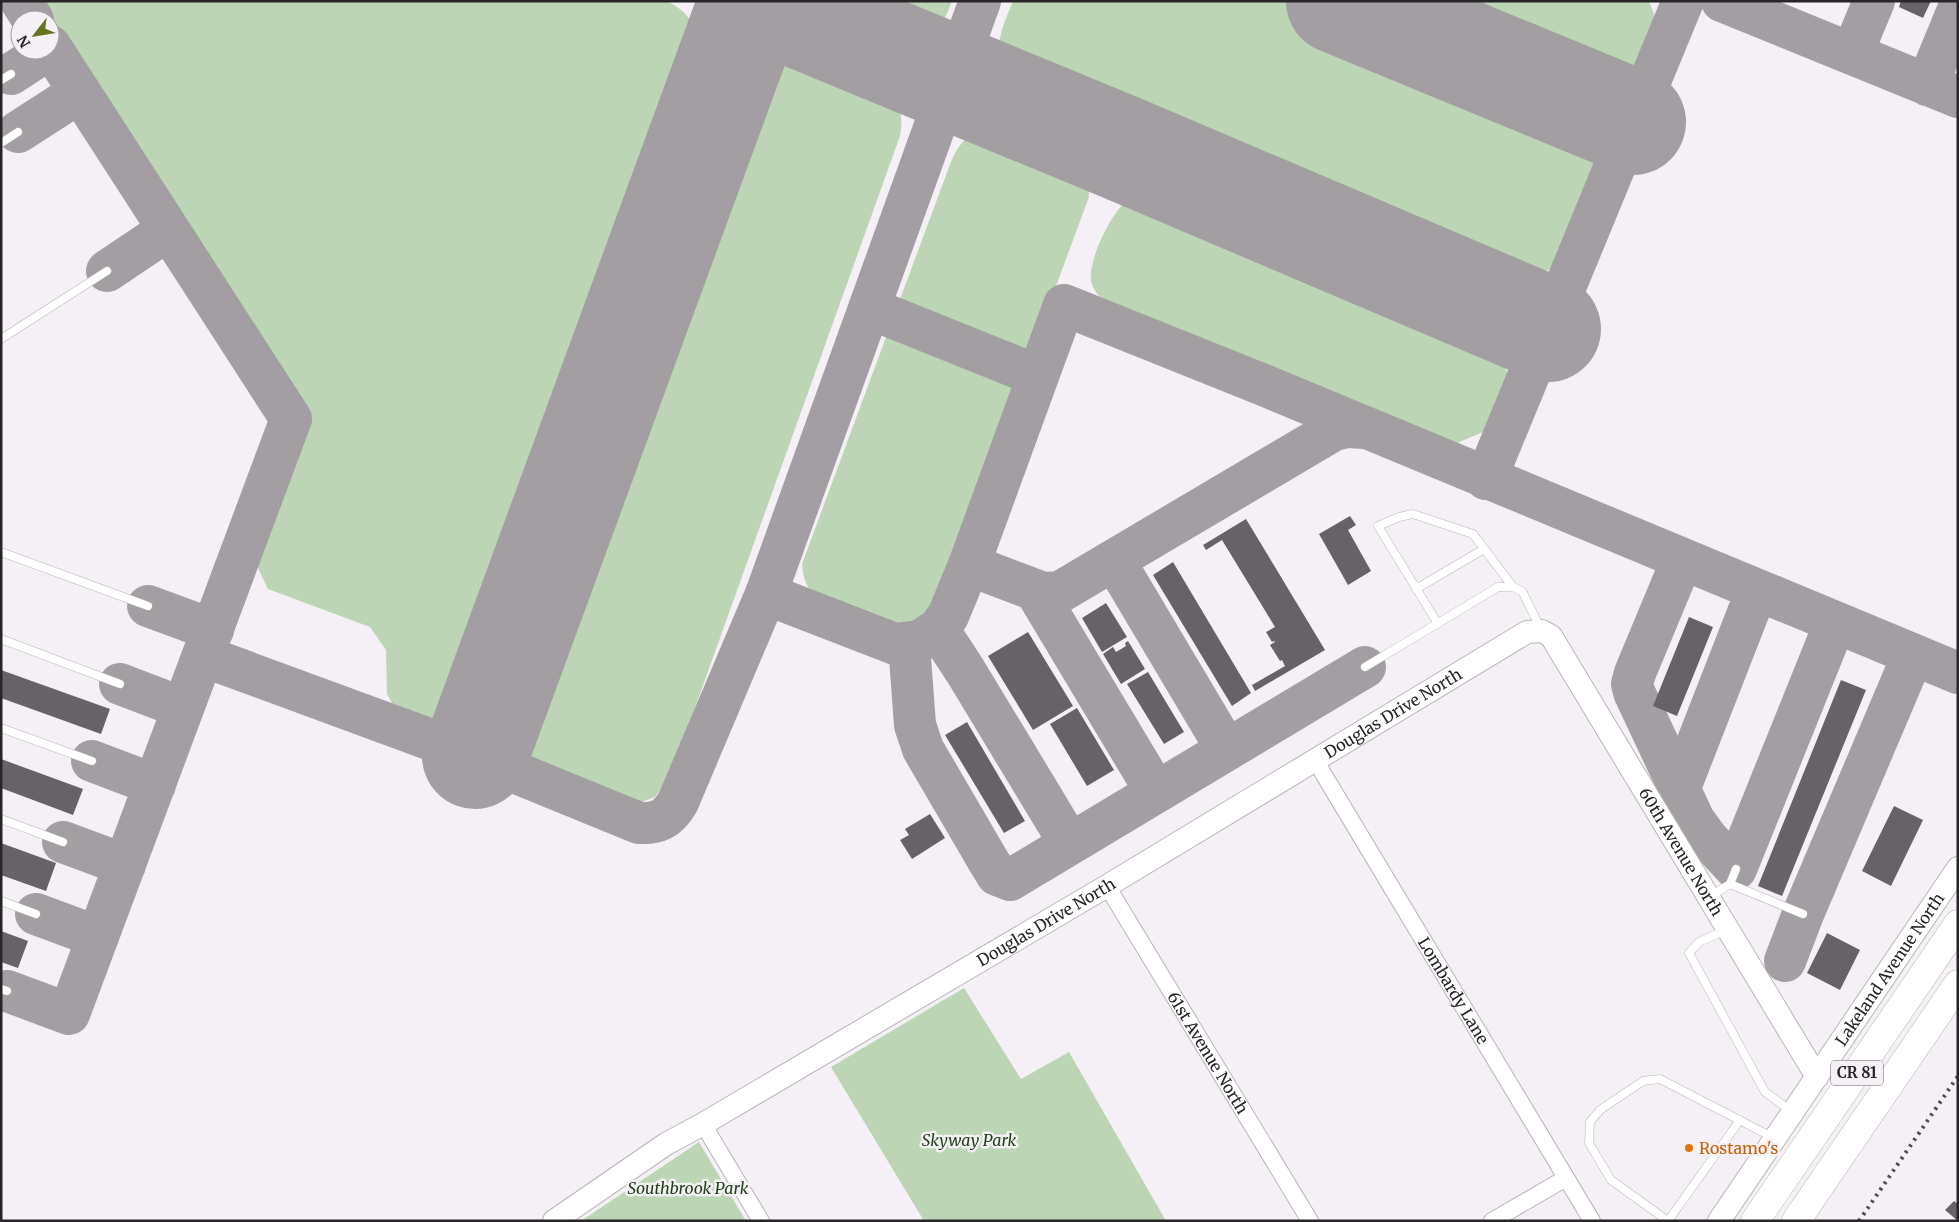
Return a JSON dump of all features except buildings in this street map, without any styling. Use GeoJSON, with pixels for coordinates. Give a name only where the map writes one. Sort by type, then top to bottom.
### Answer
{"type":"FeatureCollection","features":[{"type":"Feature","properties":{"kind":"highway","name":"CR 81"},"geometry":{"type":"LineString","coordinates":[[1755,1221],[1958,924]]}},
{"type":"Feature","properties":{"kind":"highway","name":"CR 81"},"geometry":{"type":"LineString","coordinates":[[1796,1221],[1958,984]]}},
{"type":"Feature","properties":{"kind":"street","name":"Douglas Drive North"},"geometry":{"type":"LineString","coordinates":[[554,1221],[666,1144],[1107,886],[1527,632],[1542,631]]}},
{"type":"Feature","properties":{"kind":"street","name":"60th Avenue North"},"geometry":{"type":"LineString","coordinates":[[1542,631],[1551,636],[1817,1077]]}},
{"type":"Feature","properties":{"kind":"street","name":"Lombardy Lane"},"geometry":{"type":"LineString","coordinates":[[1316,760],[1592,1221]]}},
{"type":"Feature","properties":{"kind":"street","name":"Lakeland Avenue North"},"geometry":{"type":"LineString","coordinates":[[1719,1221],[1958,868]]}},
{"type":"Feature","properties":{"kind":"street","name":"61st Avenue North"},"geometry":{"type":"LineString","coordinates":[[1107,886],[1310,1221]]}},
{"type":"Feature","properties":{"kind":"street"},"geometry":{"type":"LineString","coordinates":[[703,1124],[761,1221]]}},
{"type":"Feature","properties":{"kind":"street"},"geometry":{"type":"LineString","coordinates":[[1492,1221],[1566,1178]]}},
{"type":"Feature","properties":{"kind":"lane"},"geometry":{"type":"LineString","coordinates":[[1,80],[11,74]]}},
{"type":"Feature","properties":{"kind":"lane"},"geometry":{"type":"LineString","coordinates":[[1,143],[18,132]]}},
{"type":"Feature","properties":{"kind":"lane"},"geometry":{"type":"LineString","coordinates":[[1,339],[107,271]]}},
{"type":"Feature","properties":{"kind":"lane"},"geometry":{"type":"LineString","coordinates":[[1438,624],[1378,526],[1385,522],[1413,514],[1472,534],[1512,587]]}},
{"type":"Feature","properties":{"kind":"lane"},"geometry":{"type":"LineString","coordinates":[[1416,590],[1484,549]]}},
{"type":"Feature","properties":{"kind":"lane"},"geometry":{"type":"LineString","coordinates":[[1,552],[148,606]]}},
{"type":"Feature","properties":{"kind":"lane"},"geometry":{"type":"LineString","coordinates":[[1365,667],[1498,588],[1512,587],[1522,591],[1542,631]]}},
{"type":"Feature","properties":{"kind":"lane"},"geometry":{"type":"LineString","coordinates":[[1,639],[120,684]]}},
{"type":"Feature","properties":{"kind":"lane"},"geometry":{"type":"LineString","coordinates":[[1,728],[92,762]]}},
{"type":"Feature","properties":{"kind":"lane"},"geometry":{"type":"LineString","coordinates":[[1,819],[63,842]]}},
{"type":"Feature","properties":{"kind":"lane"},"geometry":{"type":"LineString","coordinates":[[1709,897],[1730,884],[1736,868]]}},
{"type":"Feature","properties":{"kind":"lane"},"geometry":{"type":"LineString","coordinates":[[1730,884],[1803,914]]}},
{"type":"Feature","properties":{"kind":"lane"},"geometry":{"type":"LineString","coordinates":[[1,901],[36,914]]}},
{"type":"Feature","properties":{"kind":"lane"},"geometry":{"type":"LineString","coordinates":[[1728,929],[1699,942],[1689,953],[1765,1092],[1793,1112]]}},
{"type":"Feature","properties":{"kind":"lane"},"geometry":{"type":"LineString","coordinates":[[1740,1120],[1668,1221],[1611,1180],[1589,1143],[1590,1122],[1600,1110],[1643,1081],[1660,1079],[1740,1120],[1775,1138]]}},
{"type":"Feature","properties":{"kind":"green space"},"geometry":{"type":"Polygon","coordinates":[[[41,1],[667,1],[686,14],[691,22],[696,38],[693,70],[460,711],[436,727],[397,712],[387,694],[386,650],[370,627],[268,589],[256,564],[303,437],[290,395],[60,31],[60,10],[47,10],[41,1]]]}},
{"type":"Feature","properties":{"kind":"green space"},"geometry":{"type":"Polygon","coordinates":[[[819,1],[952,1],[937,29],[925,36],[907,37],[819,1]]]}},
{"type":"Feature","properties":{"kind":"green space"},"geometry":{"type":"Polygon","coordinates":[[[1013,1],[1649,1],[1659,28],[1560,265],[1516,283],[1481,272],[1099,114],[1049,97],[1024,86],[1007,73],[1000,55],[1000,37],[1013,1]]]}},
{"type":"Feature","properties":{"kind":"green space"},"geometry":{"type":"Polygon","coordinates":[[[787,51],[850,74],[888,93],[897,103],[900,112],[900,136],[677,758],[663,787],[655,797],[642,802],[623,802],[532,762],[520,746],[517,736],[756,76],[762,66],[769,60],[787,51]]]}},
{"type":"Feature","properties":{"kind":"green space"},"geometry":{"type":"Polygon","coordinates":[[[977,132],[1010,139],[1074,165],[1086,178],[1089,197],[935,613],[928,620],[920,624],[901,630],[821,599],[808,587],[802,564],[952,159],[962,143],[977,132]]]}},
{"type":"Feature","properties":{"kind":"green space"},"geometry":{"type":"Polygon","coordinates":[[[1142,196],[1159,200],[1492,335],[1511,382],[1495,427],[1450,446],[1107,304],[1097,294],[1092,285],[1091,272],[1093,261],[1103,236],[1116,213],[1130,198],[1142,196]]]}},
{"type":"Feature","properties":{"kind":"green space","name":"Skyway Park"},"geometry":{"type":"Polygon","coordinates":[[[964,988],[1021,1079],[1069,1052],[1166,1221],[924,1221],[831,1067],[964,988]]]}},
{"type":"Feature","properties":{"kind":"green space","name":"Southbrook Park"},"geometry":{"type":"Polygon","coordinates":[[[699,1142],[746,1221],[581,1221],[699,1142]]]}},
{"type":"Feature","properties":{"kind":"taxiway"},"geometry":{"type":"LineString","coordinates":[[21,1],[27,10]]}},
{"type":"Feature","properties":{"kind":"taxiway"},"geometry":{"type":"LineString","coordinates":[[203,656],[475,756],[639,823],[652,823],[670,813],[678,802],[766,594],[980,1]]}},
{"type":"Feature","properties":{"kind":"taxiway"},"geometry":{"type":"LineString","coordinates":[[1486,479],[1683,1]]}},
{"type":"Feature","properties":{"kind":"taxiway"},"geometry":{"type":"LineString","coordinates":[[1722,1],[1958,97]]}},
{"type":"Feature","properties":{"kind":"taxiway"},"geometry":{"type":"LineString","coordinates":[[1852,54],[1874,1]]}},
{"type":"Feature","properties":{"kind":"taxiway"},"geometry":{"type":"LineString","coordinates":[[1927,85],[1958,10]]}},
{"type":"Feature","properties":{"kind":"taxiway"},"geometry":{"type":"LineString","coordinates":[[11,74],[33,60]]}},
{"type":"Feature","properties":{"kind":"taxiway"},"geometry":{"type":"LineString","coordinates":[[7,991],[69,1014],[291,419],[59,60]]}},
{"type":"Feature","properties":{"kind":"taxiway"},"geometry":{"type":"LineString","coordinates":[[18,132],[80,92]]}},
{"type":"Feature","properties":{"kind":"taxiway"},"geometry":{"type":"LineString","coordinates":[[107,271],[168,230]]}},
{"type":"Feature","properties":{"kind":"taxiway"},"geometry":{"type":"LineString","coordinates":[[766,594],[895,644],[920,641],[938,629],[948,616],[969,565],[1064,305],[1266,386],[1958,673]]}},
{"type":"Feature","properties":{"kind":"taxiway"},"geometry":{"type":"LineString","coordinates":[[869,308],[1038,376]]}},
{"type":"Feature","properties":{"kind":"taxiway"},"geometry":{"type":"LineString","coordinates":[[969,565],[1043,593],[1060,592],[1334,430],[1347,427],[1365,428]]}},
{"type":"Feature","properties":{"kind":"taxiway"},"geometry":{"type":"LineString","coordinates":[[1114,560],[1227,750]]}},
{"type":"Feature","properties":{"kind":"taxiway"},"geometry":{"type":"LineString","coordinates":[[1682,560],[1632,684],[1694,820],[1707,838],[1736,869],[1835,623]]}},
{"type":"Feature","properties":{"kind":"taxiway"},"geometry":{"type":"LineString","coordinates":[[1035,590],[1156,792]]}},
{"type":"Feature","properties":{"kind":"taxiway"},"geometry":{"type":"LineString","coordinates":[[1679,790],[1757,590]]}},
{"type":"Feature","properties":{"kind":"taxiway"},"geometry":{"type":"LineString","coordinates":[[148,606],[213,630]]}},
{"type":"Feature","properties":{"kind":"taxiway"},"geometry":{"type":"LineString","coordinates":[[938,629],[1070,844]]}},
{"type":"Feature","properties":{"kind":"taxiway"},"geometry":{"type":"LineString","coordinates":[[909,644],[915,725],[923,749],[997,875],[1010,880],[1365,667]]}},
{"type":"Feature","properties":{"kind":"taxiway"},"geometry":{"type":"LineString","coordinates":[[1785,961],[1803,914],[1913,655]]}},
{"type":"Feature","properties":{"kind":"taxiway"},"geometry":{"type":"LineString","coordinates":[[120,684],[183,708]]}},
{"type":"Feature","properties":{"kind":"taxiway"},"geometry":{"type":"LineString","coordinates":[[92,761],[155,785]]}},
{"type":"Feature","properties":{"kind":"taxiway"},"geometry":{"type":"LineString","coordinates":[[63,842],[125,865]]}},
{"type":"Feature","properties":{"kind":"taxiway"},"geometry":{"type":"LineString","coordinates":[[36,914],[98,937]]}},
{"type":"Feature","properties":{"kind":"runway"},"geometry":{"type":"LineString","coordinates":[[475,756],[752,1]]}},
{"type":"Feature","properties":{"kind":"runway"},"geometry":{"type":"LineString","coordinates":[[766,1],[1122,148],[1548,329]]}},
{"type":"Feature","properties":{"kind":"runway"},"geometry":{"type":"LineString","coordinates":[[1339,1],[1633,122]]}},
{"type":"Feature","properties":{"kind":"railway"},"geometry":{"type":"LineString","coordinates":[[1859,1221],[1958,1076]]}},
{"type":"Feature","properties":{"kind":"place","name":"Rostamo's"},"geometry":{"type":"Point","coordinates":[1689,1148]}}]}
